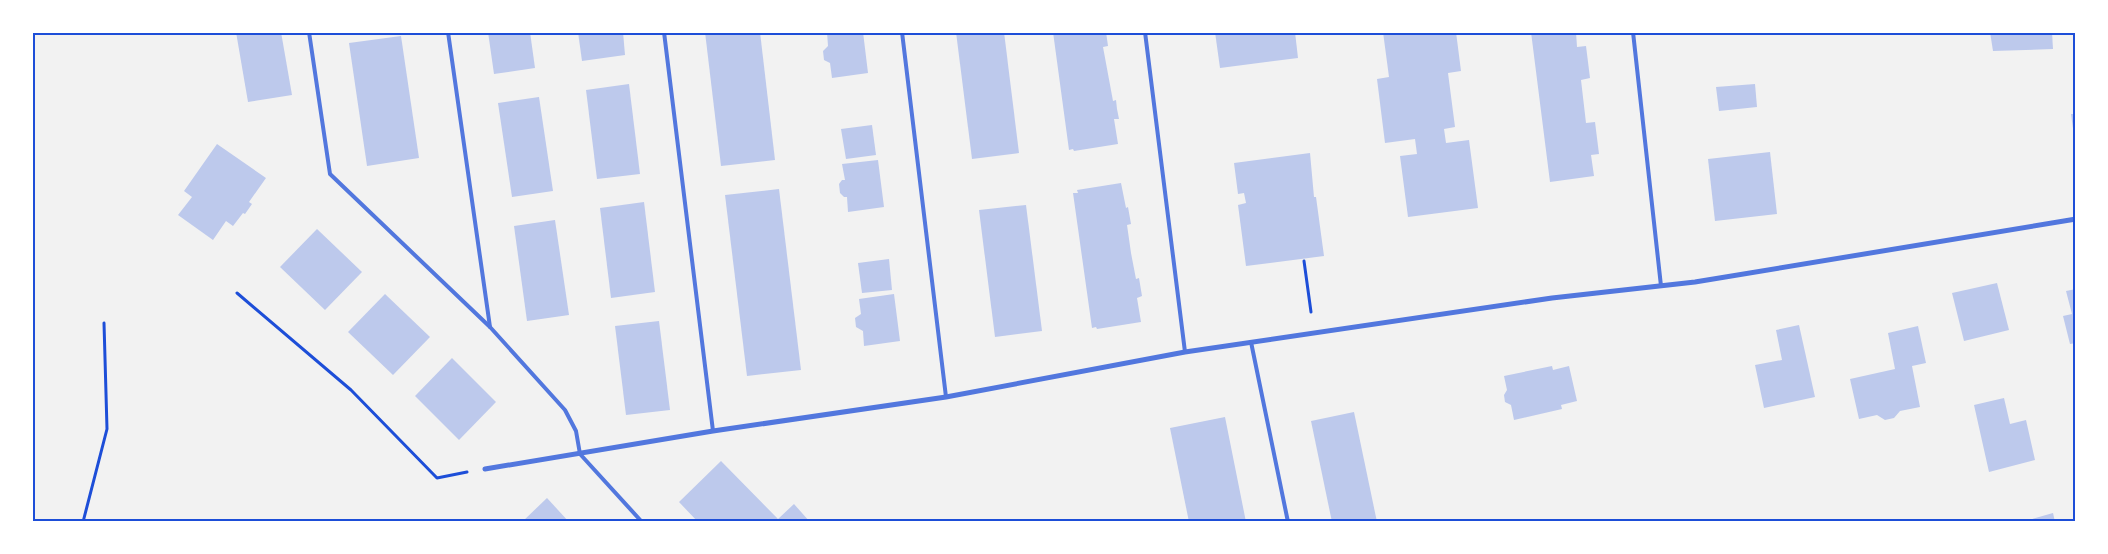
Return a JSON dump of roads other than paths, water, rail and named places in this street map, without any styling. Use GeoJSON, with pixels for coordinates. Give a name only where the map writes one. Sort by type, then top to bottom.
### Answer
{"type":"FeatureCollection","features":[{"type":"Feature","properties":{"kind":"street"},"geometry":{"type":"LineString","coordinates":[[485,469],[713,431],[946,398],[1185,352],[1552,298],[1703,281],[2076,219]]}},
{"type":"Feature","properties":{"kind":"lane"},"geometry":{"type":"LineString","coordinates":[[309,32],[330,174],[490,327],[565,410],[576,431],[580,454],[642,522]]}},
{"type":"Feature","properties":{"kind":"lane"},"geometry":{"type":"LineString","coordinates":[[448,32],[490,327]]}},
{"type":"Feature","properties":{"kind":"lane"},"geometry":{"type":"LineString","coordinates":[[664,32],[713,431]]}},
{"type":"Feature","properties":{"kind":"lane"},"geometry":{"type":"LineString","coordinates":[[902,32],[946,398]]}},
{"type":"Feature","properties":{"kind":"lane"},"geometry":{"type":"LineString","coordinates":[[1145,32],[1185,352]]}},
{"type":"Feature","properties":{"kind":"lane"},"geometry":{"type":"LineString","coordinates":[[1633,32],[1661,286]]}},
{"type":"Feature","properties":{"kind":"lane"},"geometry":{"type":"LineString","coordinates":[[1251,342],[1288,522]]}}]}
